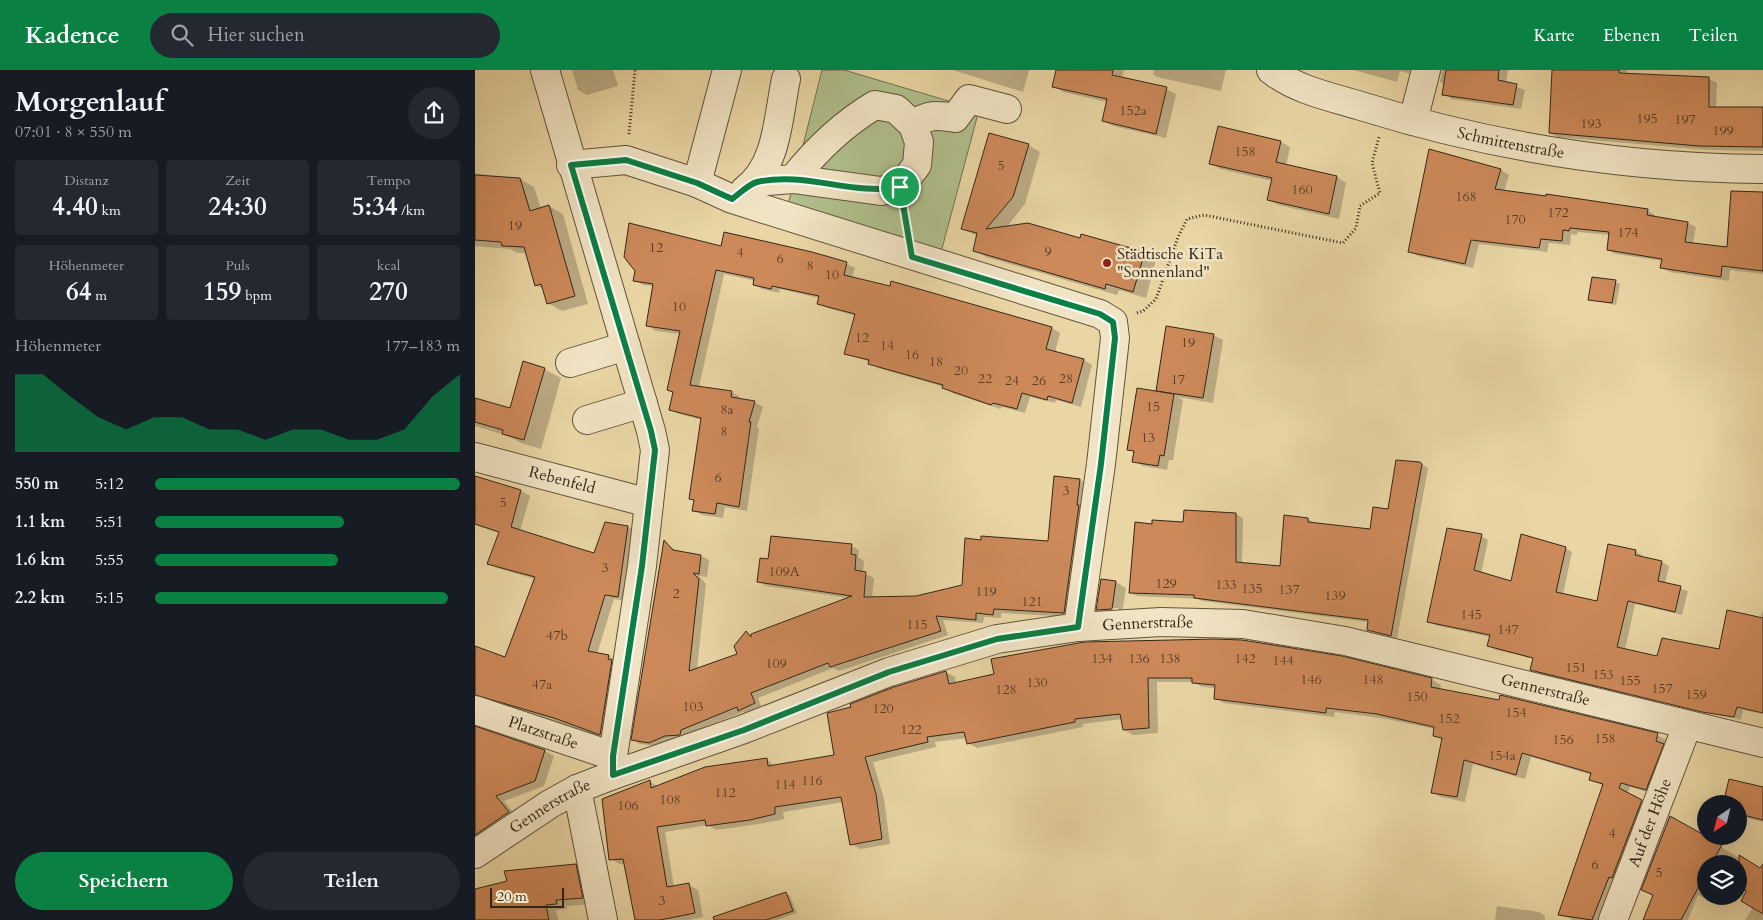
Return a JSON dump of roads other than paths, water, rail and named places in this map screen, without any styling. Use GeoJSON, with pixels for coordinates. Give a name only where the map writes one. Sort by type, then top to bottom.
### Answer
{"type":"FeatureCollection","features":[{"type":"Feature","properties":{"kind":"street"},"geometry":{"type":"LineString","coordinates":[[545,70],[571,165],[643,403],[655,450],[642,566],[613,766]]}},
{"type":"Feature","properties":{"kind":"street"},"geometry":{"type":"LineString","coordinates":[[697,183],[727,70]]}},
{"type":"Feature","properties":{"kind":"street","name":"Schmittenstraße"},"geometry":{"type":"LineString","coordinates":[[1271,70],[1305,89],[1384,114],[1510,146],[1613,161],[1692,169],[1763,169]]}},
{"type":"Feature","properties":{"kind":"street"},"geometry":{"type":"LineString","coordinates":[[1413,121],[1426,70]]}},
{"type":"Feature","properties":{"kind":"street"},"geometry":{"type":"LineString","coordinates":[[732,199],[756,182],[769,160],[786,79]]}},
{"type":"Feature","properties":{"kind":"street"},"geometry":{"type":"LineString","coordinates":[[913,125],[923,118],[933,115],[955,118],[969,99],[1007,109]]}},
{"type":"Feature","properties":{"kind":"street"},"geometry":{"type":"LineString","coordinates":[[756,182],[793,179],[881,191],[900,187],[917,165],[919,142],[913,125],[896,109],[875,105],[858,115],[812,155],[793,179]]}},
{"type":"Feature","properties":{"kind":"street"},"geometry":{"type":"LineString","coordinates":[[571,165],[626,160],[697,183],[732,199],[912,257],[1100,314],[1113,322],[1115,338],[1104,435],[1078,627]]}},
{"type":"Feature","properties":{"kind":"street"},"geometry":{"type":"LineString","coordinates":[[570,363],[626,346]]}},
{"type":"Feature","properties":{"kind":"street"},"geometry":{"type":"LineString","coordinates":[[587,420],[643,403]]}},
{"type":"Feature","properties":{"kind":"street","name":"Rebenfeld"},"geometry":{"type":"LineString","coordinates":[[475,457],[649,503]]}},
{"type":"Feature","properties":{"kind":"street","name":"Gennerstraße"},"geometry":{"type":"LineString","coordinates":[[475,854],[538,811],[613,766],[744,730],[889,672],[997,639],[1078,627],[1161,622],[1243,624],[1345,641],[1440,662],[1687,726],[1763,743]]}},
{"type":"Feature","properties":{"kind":"street","name":"Platzstraße"},"geometry":{"type":"LineString","coordinates":[[475,710],[613,766]]}},
{"type":"Feature","properties":{"kind":"street","name":"Auf der Höhe"},"geometry":{"type":"LineString","coordinates":[[1613,920],[1687,726]]}},
{"type":"Feature","properties":{"kind":"street"},"geometry":{"type":"LineString","coordinates":[[577,789],[603,920]]}},
{"type":"Feature","properties":{"kind":"place","name":"Städtische KiTa \"Sonnenland\""},"geometry":{"type":"Point","coordinates":[1107,263]}}]}
